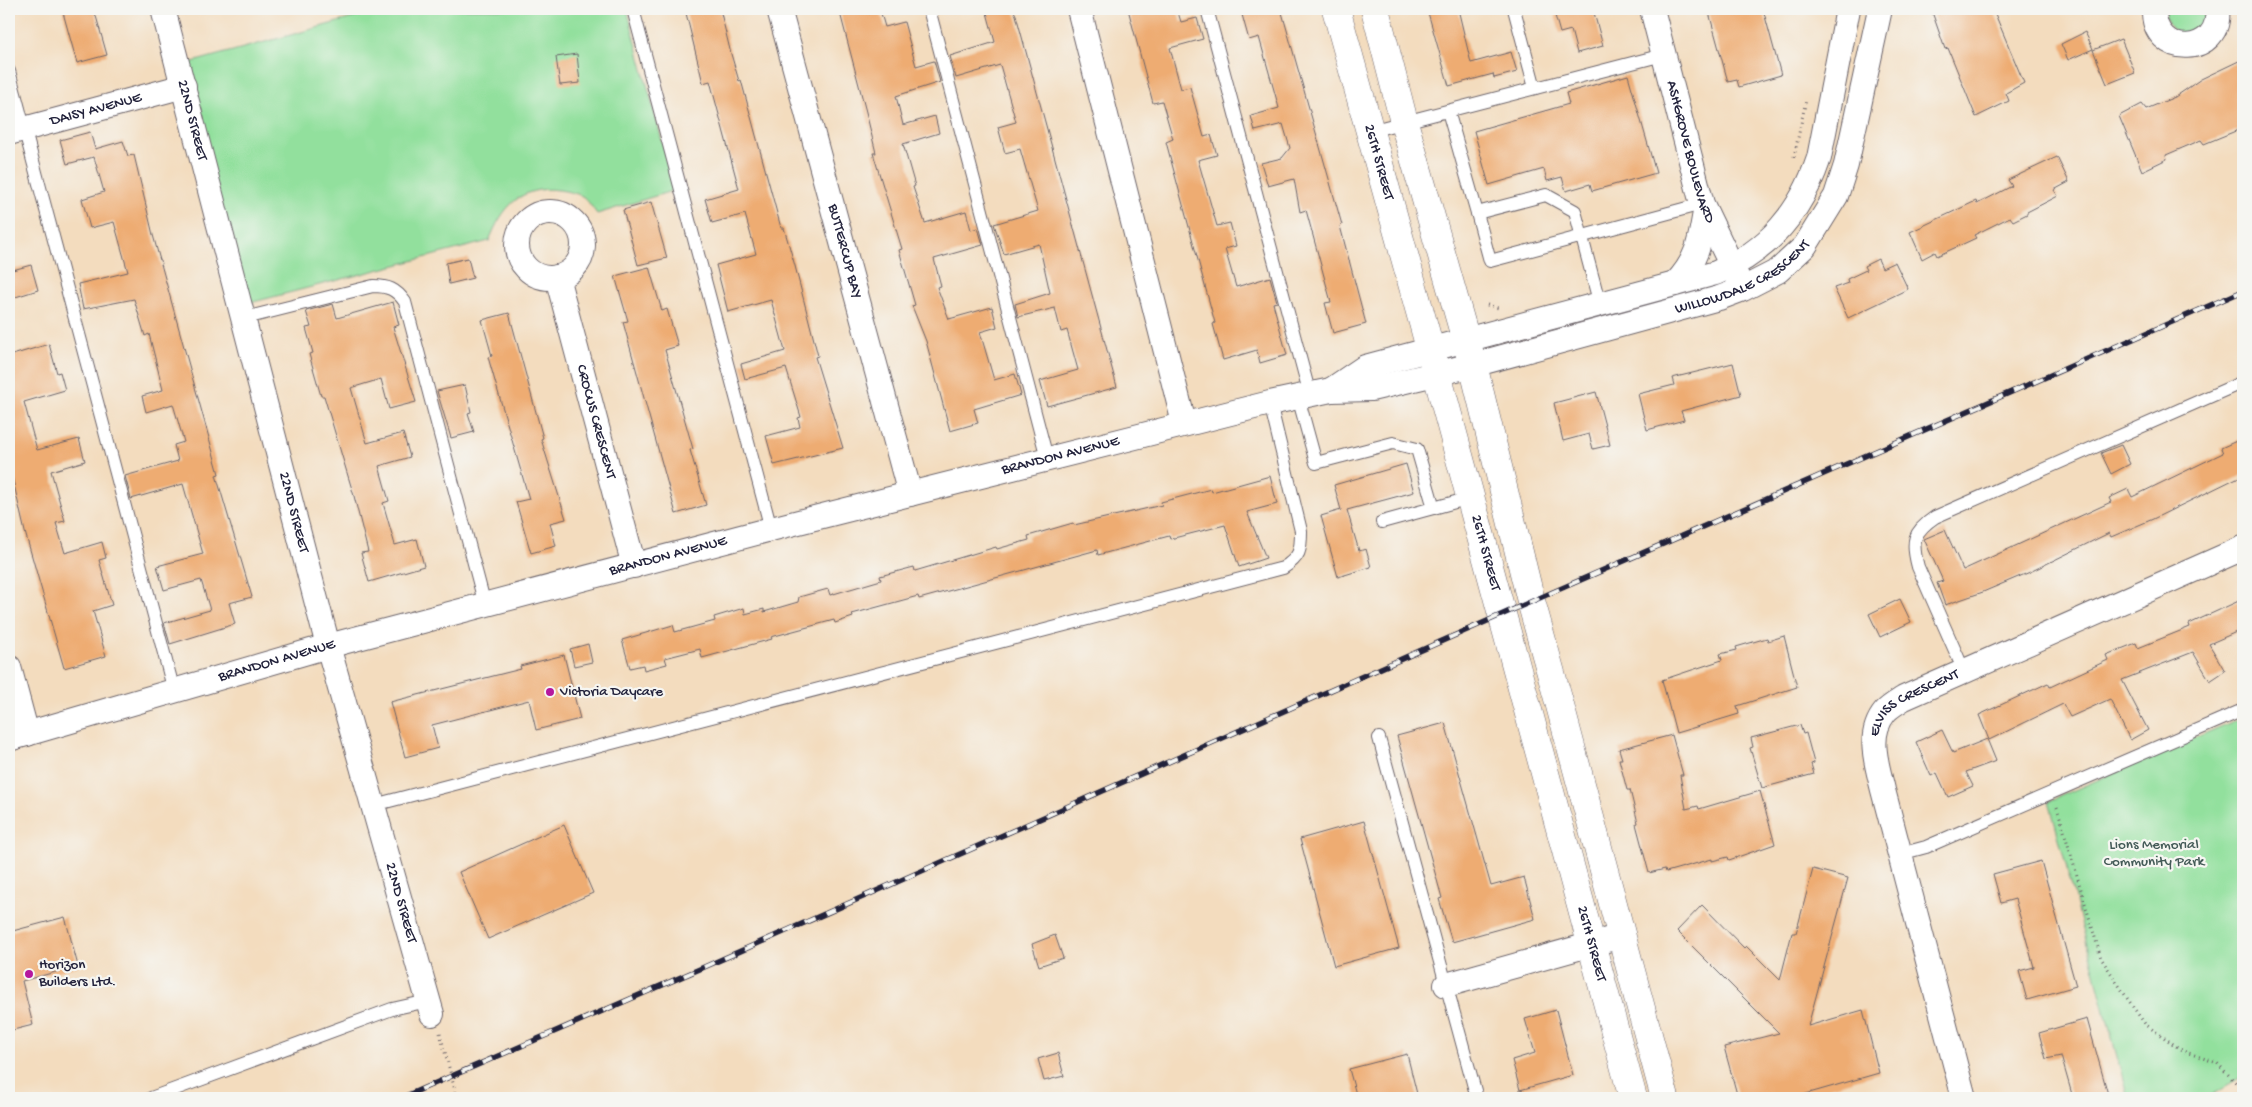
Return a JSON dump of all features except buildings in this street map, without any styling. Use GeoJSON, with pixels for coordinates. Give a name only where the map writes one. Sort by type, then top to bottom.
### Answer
{"type":"FeatureCollection","features":[{"type":"Feature","properties":{"kind":"street","name":"22ND STREET"},"geometry":{"type":"LineString","coordinates":[[163,9],[328,646],[430,1008]]}},
{"type":"Feature","properties":{"kind":"street","name":"BUTTERCUP BAY"},"geometry":{"type":"LineString","coordinates":[[779,9],[910,494]]}},
{"type":"Feature","properties":{"kind":"street"},"geometry":{"type":"LineString","coordinates":[[1079,9],[1184,423]]}},
{"type":"Feature","properties":{"kind":"street","name":"26TH STREET"},"geometry":{"type":"LineString","coordinates":[[1336,9],[1434,362],[1632,1098]]}},
{"type":"Feature","properties":{"kind":"street","name":"26TH STREET"},"geometry":{"type":"LineString","coordinates":[[1375,9],[1404,122],[1470,353],[1531,601],[1664,1098]]}},
{"type":"Feature","properties":{"kind":"street","name":"ASHGROVE BOULEVARD"},"geometry":{"type":"LineString","coordinates":[[1652,9],[1704,208],[1743,290]]}},
{"type":"Feature","properties":{"kind":"street","name":"WILLOWDALE CRESCENT"},"geometry":{"type":"LineString","coordinates":[[1470,353],[1600,305],[1732,266],[1769,240],[1805,195],[1819,158],[1848,9]]}},
{"type":"Feature","properties":{"kind":"street","name":"WILLOWDALE CRESCENT"},"geometry":{"type":"LineString","coordinates":[[1434,362],[1470,353],[1606,330],[1743,290],[1778,271],[1805,246],[1836,196],[1846,165],[1880,9]]}},
{"type":"Feature","properties":{"kind":"street"},"geometry":{"type":"LineString","coordinates":[[2154,9],[2154,19],[2162,37],[2171,43],[2181,46],[2201,43],[2209,36],[2215,27],[2217,9]]}},
{"type":"Feature","properties":{"kind":"street","name":"DAISY AVENUE"},"geometry":{"type":"LineString","coordinates":[[16,131],[184,86]]}},
{"type":"Feature","properties":{"kind":"street"},"geometry":{"type":"LineString","coordinates":[[1675,284],[1694,261],[1700,242],[1704,208]]}},
{"type":"Feature","properties":{"kind":"street","name":"CROCUS CRESCENT"},"geometry":{"type":"LineString","coordinates":[[558,277],[634,566]]}},
{"type":"Feature","properties":{"kind":"street","name":"BRANDON AVENUE"},"geometry":{"type":"LineString","coordinates":[[18,737],[328,646],[1047,458],[1184,423],[1313,394],[1365,367],[1434,362]]}},
{"type":"Feature","properties":{"kind":"street","name":"ELVISS CRESCENT"},"geometry":{"type":"LineString","coordinates":[[1964,1098],[1874,753],[1874,731],[1886,711],[1904,698],[2243,548]]}},
{"type":"Feature","properties":{"kind":"street"},"geometry":{"type":"LineString","coordinates":[[9,667],[18,737]]}},
{"type":"Feature","properties":{"kind":"street"},"geometry":{"type":"LineString","coordinates":[[1528,710],[1559,702]]}},
{"type":"Feature","properties":{"kind":"street"},"geometry":{"type":"LineString","coordinates":[[1446,984],[1621,936]]}},
{"type":"Feature","properties":{"kind":"lane"},"geometry":{"type":"LineString","coordinates":[[633,9],[771,529]]}},
{"type":"Feature","properties":{"kind":"lane"},"geometry":{"type":"LineString","coordinates":[[929,9],[1047,458]]}},
{"type":"Feature","properties":{"kind":"lane"},"geometry":{"type":"LineString","coordinates":[[1207,9],[1313,394],[1316,462],[1393,443],[1417,449],[1434,508]]}},
{"type":"Feature","properties":{"kind":"lane"},"geometry":{"type":"LineString","coordinates":[[1514,9],[1535,88]]}},
{"type":"Feature","properties":{"kind":"lane"},"geometry":{"type":"LineString","coordinates":[[1370,131],[1663,55]]}},
{"type":"Feature","properties":{"kind":"lane"},"geometry":{"type":"LineString","coordinates":[[9,71],[16,131],[174,691]]}},
{"type":"Feature","properties":{"kind":"lane"},"geometry":{"type":"LineString","coordinates":[[1448,111],[1490,261],[1582,236],[1704,208]]}},
{"type":"Feature","properties":{"kind":"lane"},"geometry":{"type":"LineString","coordinates":[[1477,213],[1546,195],[1575,211],[1600,305]]}},
{"type":"Feature","properties":{"kind":"lane"},"geometry":{"type":"LineString","coordinates":[[244,318],[373,286],[387,286],[398,292],[405,302],[485,605]]}},
{"type":"Feature","properties":{"kind":"lane"},"geometry":{"type":"LineString","coordinates":[[1964,671],[1918,566],[1914,552],[1915,537],[1921,526],[1935,517],[2243,382]]}},
{"type":"Feature","properties":{"kind":"lane"},"geometry":{"type":"LineString","coordinates":[[374,805],[1283,568],[1296,559],[1301,547],[1301,531],[1270,403]]}},
{"type":"Feature","properties":{"kind":"lane"},"geometry":{"type":"LineString","coordinates":[[1382,522],[1470,498]]}},
{"type":"Feature","properties":{"kind":"lane"},"geometry":{"type":"LineString","coordinates":[[1900,854],[1926,847],[2243,710]]}},
{"type":"Feature","properties":{"kind":"lane"},"geometry":{"type":"LineString","coordinates":[[1379,738],[1477,1098]]}},
{"type":"Feature","properties":{"kind":"lane"},"geometry":{"type":"LineString","coordinates":[[151,1098],[392,1009],[430,1008]]}},
{"type":"Feature","properties":{"kind":"path"},"geometry":{"type":"LineString","coordinates":[[2053,792],[2102,958],[2131,1004],[2145,1024],[2183,1051],[2217,1063],[2243,1090]]}},
{"type":"Feature","properties":{"kind":"path"},"geometry":{"type":"LineString","coordinates":[[430,1008],[436,1015],[457,1098]]}},
{"type":"Feature","properties":{"kind":"green space"},"geometry":{"type":"Polygon","coordinates":[[[385,9],[627,9],[675,190],[597,214],[582,196],[577,194],[545,189],[533,191],[514,201],[500,218],[489,241],[242,305],[178,66],[385,9]]]}},
{"type":"Feature","properties":{"kind":"green space"},"geometry":{"type":"Polygon","coordinates":[[[2166,9],[2205,9],[2204,25],[2189,35],[2178,33],[2169,25],[2166,9]]]}},
{"type":"Feature","properties":{"kind":"green space","name":"Lions Memorial Community Park"},"geometry":{"type":"Polygon","coordinates":[[[2243,717],[2243,1076],[2205,1098],[2128,1098],[2049,801],[2243,717]]]}},
{"type":"Feature","properties":{"kind":"railway"},"geometry":{"type":"LineString","coordinates":[[401,1098],[702,968],[1553,592],[2243,291]]}},
{"type":"Feature","properties":{"kind":"place","name":"Victoria Daycare"},"geometry":{"type":"Point","coordinates":[550,692]}},
{"type":"Feature","properties":{"kind":"place","name":"Horizon Builders Ltd."},"geometry":{"type":"Point","coordinates":[29,974]}}]}
